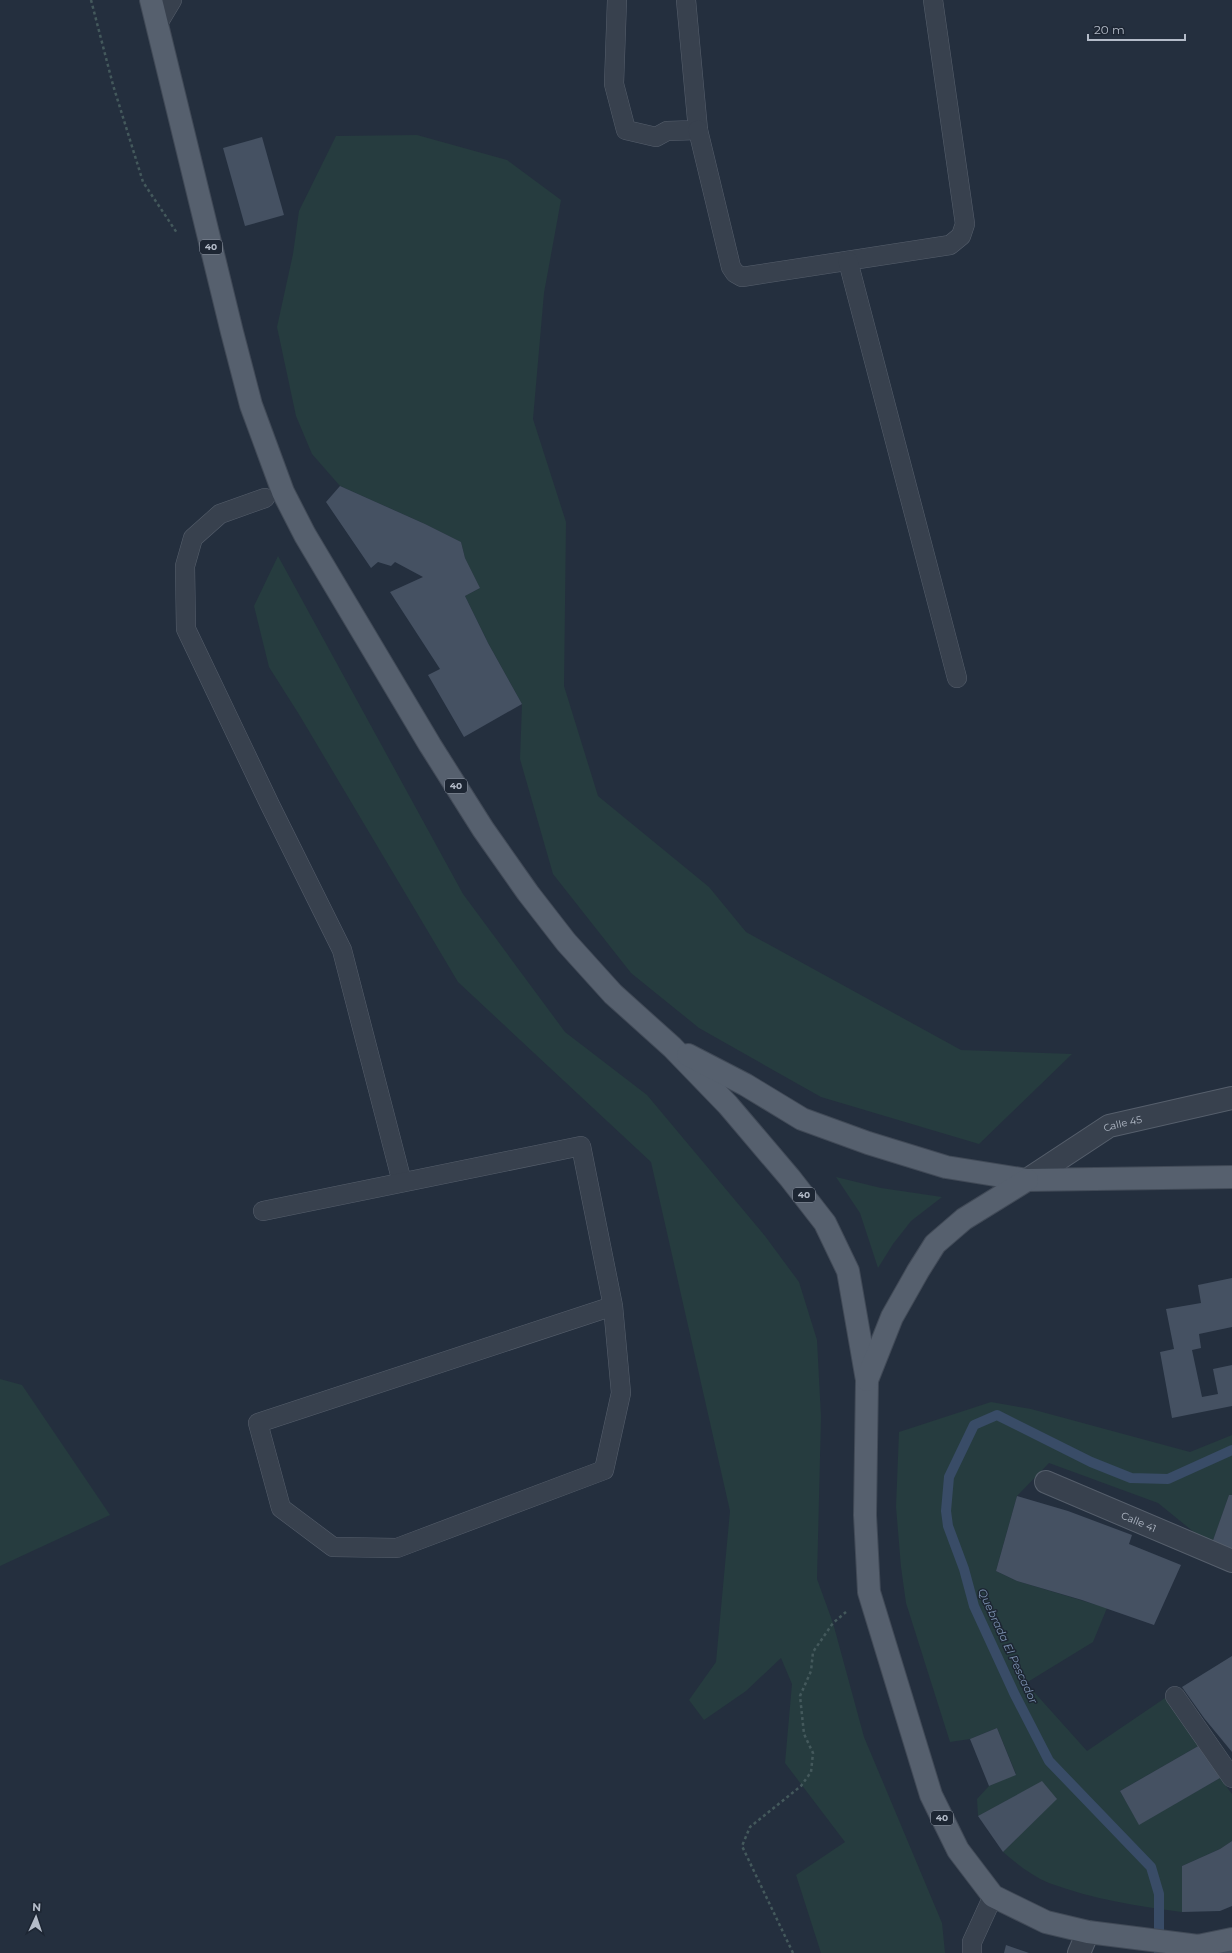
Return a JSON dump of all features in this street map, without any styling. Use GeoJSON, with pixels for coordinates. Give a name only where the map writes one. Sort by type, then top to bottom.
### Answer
{"type":"FeatureCollection","features":[{"type":"Feature","properties":{"kind":"main road","name":"40"},"geometry":{"type":"LineString","coordinates":[[151,0],[252,405],[283,492],[305,534],[351,614],[426,738],[483,829],[528,893],[566,942],[613,994],[672,1047],[728,1105],[790,1178],[825,1223],[848,1271],[867,1380],[865,1515],[869,1592],[931,1795],[958,1850],[993,1896],[1046,1922],[1088,1932],[1198,1946],[1232,1939]]}},
{"type":"Feature","properties":{"kind":"main road","name":"40"},"geometry":{"type":"LineString","coordinates":[[672,1047],[746,1084],[802,1119],[868,1144],[946,1168],[1027,1180],[1232,1177]]}},
{"type":"Feature","properties":{"kind":"main road"},"geometry":{"type":"LineString","coordinates":[[867,1380],[892,1317],[918,1271],[936,1244],[964,1219],[1027,1180]]}},
{"type":"Feature","properties":{"kind":"main road"},"geometry":{"type":"LineString","coordinates":[[1198,1946],[1232,1952]]}},
{"type":"Feature","properties":{"kind":"street","name":"Calle 45"},"geometry":{"type":"LineString","coordinates":[[1027,1180],[1109,1126],[1232,1098]]}},
{"type":"Feature","properties":{"kind":"street","name":"Calle 41"},"geometry":{"type":"LineString","coordinates":[[1046,1482],[1232,1561]]}},
{"type":"Feature","properties":{"kind":"street"},"geometry":{"type":"LineString","coordinates":[[1080,1953],[1088,1932]]}},
{"type":"Feature","properties":{"kind":"lane"},"geometry":{"type":"LineString","coordinates":[[157,25],[172,0]]}},
{"type":"Feature","properties":{"kind":"lane"},"geometry":{"type":"LineString","coordinates":[[617,0],[614,84],[626,130],[656,137],[668,131],[698,130]]}},
{"type":"Feature","properties":{"kind":"lane"},"geometry":{"type":"LineString","coordinates":[[686,0],[698,130],[732,267],[735,273],[742,277],[950,245],[961,236],[965,224],[933,0]]}},
{"type":"Feature","properties":{"kind":"lane"},"geometry":{"type":"LineString","coordinates":[[848,261],[956,678]]}},
{"type":"Feature","properties":{"kind":"lane"},"geometry":{"type":"LineString","coordinates":[[266,498],[220,514],[193,538],[185,566],[186,629],[270,805],[342,950],[402,1182]]}},
{"type":"Feature","properties":{"kind":"lane"},"geometry":{"type":"LineString","coordinates":[[262,1211],[582,1146],[613,1306],[621,1393],[604,1470],[397,1548],[333,1547],[282,1508],[258,1423],[613,1306]]}},
{"type":"Feature","properties":{"kind":"lane"},"geometry":{"type":"LineString","coordinates":[[1175,1696],[1232,1778]]}},
{"type":"Feature","properties":{"kind":"lane"},"geometry":{"type":"LineString","coordinates":[[972,1953],[972,1942],[993,1896]]}},
{"type":"Feature","properties":{"kind":"path"},"geometry":{"type":"LineString","coordinates":[[91,0],[113,84],[143,182],[178,235]]}},
{"type":"Feature","properties":{"kind":"path"},"geometry":{"type":"LineString","coordinates":[[793,1953],[742,1846],[750,1827],[801,1786],[811,1772],[813,1753],[804,1734],[800,1696],[811,1671],[813,1652],[833,1624]]}},
{"type":"Feature","properties":{"kind":"green space"},"geometry":{"type":"Polygon","coordinates":[[[417,135],[507,160],[561,200],[544,293],[533,419],[566,522],[564,686],[598,796],[709,887],[746,932],[961,1050],[1072,1054],[979,1144],[821,1097],[699,1028],[631,973],[553,874],[520,759],[522,704],[488,643],[465,596],[480,588],[465,558],[461,542],[425,524],[340,486],[312,454],[296,416],[277,327],[293,254],[299,211],[336,136],[417,135]]]}},
{"type":"Feature","properties":{"kind":"green space"},"geometry":{"type":"Polygon","coordinates":[[[278,556],[463,894],[565,1032],[647,1095],[765,1236],[799,1282],[817,1340],[821,1417],[817,1579],[833,1623],[864,1737],[942,1923],[945,1953],[821,1953],[796,1875],[845,1842],[785,1763],[792,1684],[781,1658],[746,1691],[704,1720],[689,1700],[716,1662],[730,1511],[651,1162],[458,982],[300,716],[269,667],[254,606],[278,556]]]}},
{"type":"Feature","properties":{"kind":"green space"},"geometry":{"type":"Polygon","coordinates":[[[836,1177],[881,1188],[942,1197],[911,1221],[893,1244],[878,1268],[860,1213],[836,1177]]]}},
{"type":"Feature","properties":{"kind":"green space"},"geometry":{"type":"Polygon","coordinates":[[[0,1379],[22,1385],[110,1515],[0,1566],[0,1379]]]}},
{"type":"Feature","properties":{"kind":"green space"},"geometry":{"type":"Polygon","coordinates":[[[991,1402],[1031,1409],[1190,1452],[1232,1435],[1232,1495],[1229,1495],[1211,1546],[1158,1503],[1049,1463],[1017,1496],[996,1571],[1017,1581],[1107,1608],[1093,1642],[1026,1683],[1087,1751],[1165,1698],[1200,1745],[1120,1791],[1139,1824],[1220,1778],[1232,1794],[1232,1841],[1220,1849],[1182,1866],[1182,1912],[1098,1898],[1065,1889],[1037,1877],[1019,1865],[1003,1852],[1056,1799],[1042,1782],[978,1816],[977,1799],[989,1786],[1016,1774],[997,1728],[970,1739],[950,1742],[906,1603],[901,1567],[896,1507],[899,1432],[991,1402]]]}},
{"type":"Feature","properties":{"kind":"building"},"geometry":{"type":"Polygon","coordinates":[[[262,137],[284,215],[245,226],[223,148],[262,137]]]}},
{"type":"Feature","properties":{"kind":"building"},"geometry":{"type":"Polygon","coordinates":[[[340,486],[425,524],[461,542],[465,558],[480,588],[465,596],[488,643],[522,704],[464,737],[428,675],[440,669],[390,592],[423,577],[395,562],[391,566],[378,562],[371,568],[326,502],[340,486]]]}},
{"type":"Feature","properties":{"kind":"building"},"geometry":{"type":"Polygon","coordinates":[[[1232,1278],[1232,1327],[1199,1334],[1201,1348],[1192,1350],[1202,1397],[1218,1394],[1213,1369],[1232,1365],[1232,1406],[1172,1418],[1160,1352],[1174,1349],[1166,1309],[1201,1303],[1198,1285],[1232,1278]]]}},
{"type":"Feature","properties":{"kind":"building"},"geometry":{"type":"Polygon","coordinates":[[[1229,1495],[1232,1495],[1232,1554],[1211,1546],[1229,1495]]]}},
{"type":"Feature","properties":{"kind":"building"},"geometry":{"type":"Polygon","coordinates":[[[1017,1496],[1068,1511],[1132,1535],[1129,1544],[1181,1565],[1154,1625],[1082,1600],[1017,1581],[996,1571],[1017,1496]]]}},
{"type":"Feature","properties":{"kind":"building"},"geometry":{"type":"Polygon","coordinates":[[[1232,1656],[1232,1752],[1204,1718],[1182,1687],[1232,1656]]]}},
{"type":"Feature","properties":{"kind":"building"},"geometry":{"type":"Polygon","coordinates":[[[997,1728],[1016,1775],[989,1786],[970,1739],[997,1728]]]}},
{"type":"Feature","properties":{"kind":"building"},"geometry":{"type":"Polygon","coordinates":[[[1200,1745],[1220,1778],[1139,1825],[1120,1791],[1200,1745]]]}},
{"type":"Feature","properties":{"kind":"building"},"geometry":{"type":"Polygon","coordinates":[[[1042,1781],[1057,1799],[1003,1852],[978,1816],[1042,1781]]]}},
{"type":"Feature","properties":{"kind":"building"},"geometry":{"type":"Polygon","coordinates":[[[1232,1841],[1232,1906],[1220,1911],[1182,1912],[1182,1866],[1220,1849],[1232,1841]]]}},
{"type":"Feature","properties":{"kind":"building"},"geometry":{"type":"Polygon","coordinates":[[[1006,1945],[1029,1953],[1004,1953],[1006,1945]]]}},
{"type":"Feature","properties":{"kind":"waterway","name":"Quebrada El Pescador"},"geometry":{"type":"LineString","coordinates":[[1159,1953],[1159,1894],[1151,1867],[1049,1761],[1014,1693],[974,1606],[964,1569],[948,1526],[946,1511],[949,1477],[974,1425],[997,1415],[1091,1462],[1131,1478],[1168,1479],[1232,1450]]}}]}
